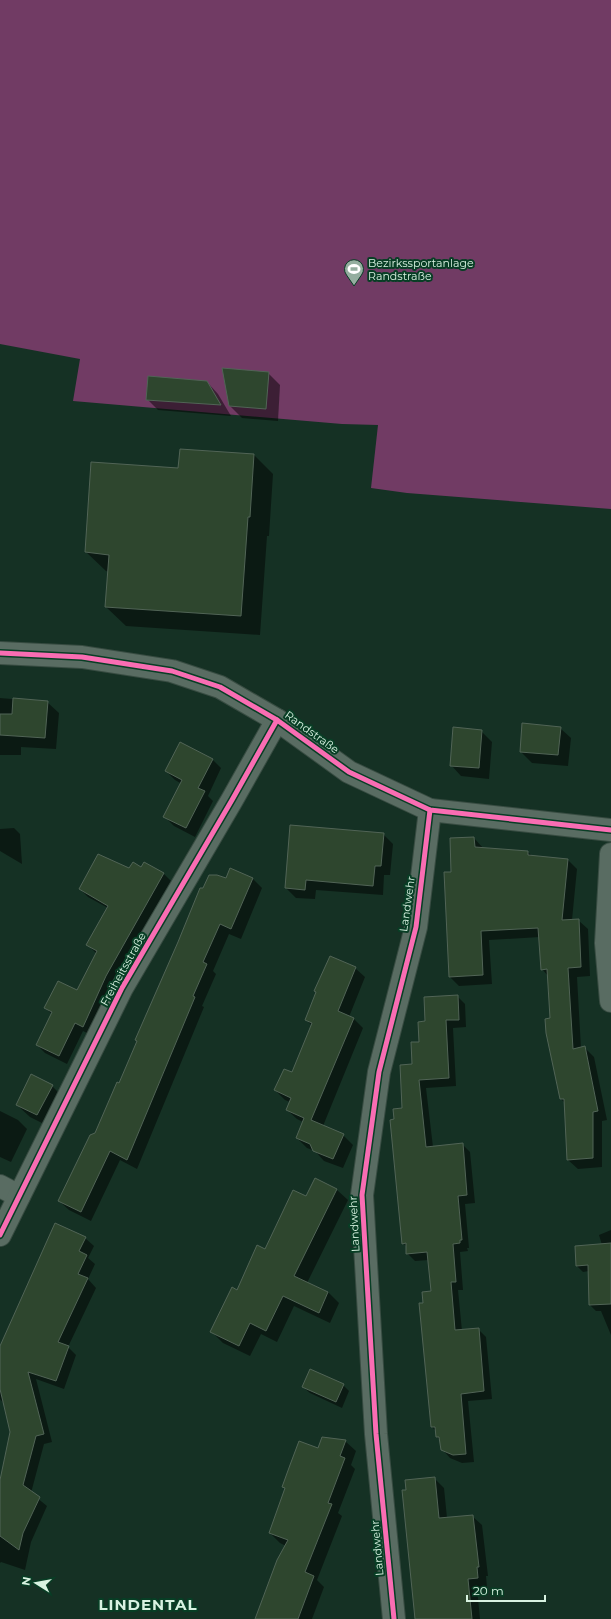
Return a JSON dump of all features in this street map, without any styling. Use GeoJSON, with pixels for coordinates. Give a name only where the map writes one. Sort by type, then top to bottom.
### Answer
{"type":"FeatureCollection","features":[{"type":"Feature","properties":{"kind":"street","name":"Randstraße"},"geometry":{"type":"LineString","coordinates":[[0,653],[82,657],[172,671],[220,687],[277,720],[349,772],[430,810],[611,830]]}},
{"type":"Feature","properties":{"kind":"street","name":"Freiheitsstraße"},"geometry":{"type":"LineString","coordinates":[[0,1235],[122,988],[277,720]]}},
{"type":"Feature","properties":{"kind":"street","name":"Landwehr"},"geometry":{"type":"LineString","coordinates":[[394,1619],[376,1434],[362,1195],[379,1072],[416,927],[430,810]]}},
{"type":"Feature","properties":{"kind":"street"},"geometry":{"type":"LineString","coordinates":[[611,854],[606,943],[611,1001]]}},
{"type":"Feature","properties":{"kind":"street"},"geometry":{"type":"LineString","coordinates":[[0,1186],[19,1196]]}},
{"type":"Feature","properties":{"kind":"shaded area","name":"Bezirkssportanlage Randstraße"},"geometry":{"type":"Polygon","coordinates":[[[0,0],[611,0],[611,509],[407,493],[371,488],[378,425],[342,424],[73,401],[80,359],[0,344],[0,0]]]}},
{"type":"Feature","properties":{"kind":"building"},"geometry":{"type":"Polygon","coordinates":[[[222,368],[269,372],[266,409],[229,406],[222,368]]]}},
{"type":"Feature","properties":{"kind":"building"},"geometry":{"type":"Polygon","coordinates":[[[148,376],[207,381],[221,405],[146,400],[148,376]]]}},
{"type":"Feature","properties":{"kind":"building"},"geometry":{"type":"Polygon","coordinates":[[[180,449],[254,454],[241,616],[105,607],[109,555],[85,552],[91,462],[178,468],[180,449]]]}},
{"type":"Feature","properties":{"kind":"building"},"geometry":{"type":"Polygon","coordinates":[[[13,698],[48,701],[45,738],[0,735],[0,714],[12,714],[13,698]]]}},
{"type":"Feature","properties":{"kind":"building"},"geometry":{"type":"Polygon","coordinates":[[[522,723],[561,727],[558,755],[520,752],[522,723]]]}},
{"type":"Feature","properties":{"kind":"building"},"geometry":{"type":"Polygon","coordinates":[[[453,727],[482,730],[479,768],[450,766],[453,727]]]}},
{"type":"Feature","properties":{"kind":"building"},"geometry":{"type":"Polygon","coordinates":[[[180,742],[213,759],[198,788],[205,791],[186,828],[163,817],[182,780],[165,771],[180,742]]]}},
{"type":"Feature","properties":{"kind":"building"},"geometry":{"type":"Polygon","coordinates":[[[290,825],[384,833],[381,866],[375,866],[373,886],[306,880],[305,890],[285,888],[290,825]]]}},
{"type":"Feature","properties":{"kind":"building"},"geometry":{"type":"Polygon","coordinates":[[[474,837],[475,847],[528,851],[528,855],[568,859],[562,920],[579,919],[581,967],[568,968],[573,1049],[585,1046],[598,1111],[593,1112],[593,1158],[567,1160],[564,1099],[560,1099],[546,1033],[545,1019],[550,1018],[547,969],[541,970],[538,928],[481,931],[483,975],[449,977],[444,872],[451,872],[450,838],[474,837]]]}},
{"type":"Feature","properties":{"kind":"building"},"geometry":{"type":"Polygon","coordinates":[[[98,854],[129,868],[133,862],[141,867],[144,862],[164,873],[106,976],[83,1027],[75,1023],[59,1056],[36,1045],[52,1012],[44,1008],[58,981],[77,990],[97,951],[86,945],[108,906],[79,889],[98,854]]]}},
{"type":"Feature","properties":{"kind":"building"},"geometry":{"type":"Polygon","coordinates":[[[230,868],[253,878],[231,929],[220,924],[203,962],[207,964],[193,996],[195,997],[127,1160],[110,1151],[81,1212],[58,1201],[90,1135],[95,1133],[117,1082],[119,1083],[137,1041],[135,1040],[200,888],[203,888],[209,875],[217,875],[226,878],[230,868]]]}},
{"type":"Feature","properties":{"kind":"building"},"geometry":{"type":"Polygon","coordinates":[[[330,956],[356,967],[338,1011],[354,1018],[311,1120],[344,1134],[333,1159],[313,1151],[310,1144],[296,1138],[304,1118],[286,1110],[291,1098],[274,1090],[284,1069],[292,1072],[312,1023],[305,1020],[316,992],[314,991],[330,956]]]}},
{"type":"Feature","properties":{"kind":"building"},"geometry":{"type":"Polygon","coordinates":[[[458,995],[459,1020],[446,1020],[449,1078],[419,1080],[426,1147],[463,1143],[467,1195],[458,1196],[462,1240],[460,1240],[460,1243],[453,1244],[456,1282],[451,1282],[455,1330],[479,1328],[484,1391],[461,1394],[466,1454],[453,1455],[441,1450],[439,1437],[436,1437],[435,1427],[431,1427],[419,1303],[423,1303],[422,1292],[431,1291],[427,1252],[406,1254],[406,1243],[402,1244],[390,1120],[394,1119],[393,1109],[402,1108],[400,1065],[412,1064],[411,1042],[419,1042],[418,1022],[425,1021],[424,997],[458,995]]]}},
{"type":"Feature","properties":{"kind":"building"},"geometry":{"type":"Polygon","coordinates":[[[31,1074],[53,1085],[37,1115],[16,1105],[31,1074]]]}},
{"type":"Feature","properties":{"kind":"building"},"geometry":{"type":"Polygon","coordinates":[[[315,1178],[337,1189],[294,1276],[328,1292],[319,1313],[283,1296],[266,1331],[250,1323],[239,1346],[210,1332],[232,1287],[237,1290],[257,1245],[265,1249],[293,1190],[306,1196],[315,1178]]]}},
{"type":"Feature","properties":{"kind":"building"},"geometry":{"type":"Polygon","coordinates":[[[55,1223],[86,1237],[79,1251],[87,1255],[78,1274],[88,1278],[58,1342],[69,1346],[56,1381],[28,1372],[44,1434],[36,1436],[23,1485],[40,1497],[23,1533],[19,1550],[0,1536],[0,1480],[10,1432],[0,1389],[0,1346],[55,1223]]]}},
{"type":"Feature","properties":{"kind":"building"},"geometry":{"type":"Polygon","coordinates":[[[611,1243],[611,1304],[589,1305],[588,1265],[576,1266],[575,1246],[611,1243]]]}},
{"type":"Feature","properties":{"kind":"building"},"geometry":{"type":"Polygon","coordinates":[[[310,1369],[344,1384],[336,1402],[302,1387],[310,1369]]]}},
{"type":"Feature","properties":{"kind":"building"},"geometry":{"type":"Polygon","coordinates":[[[322,1437],[346,1440],[340,1456],[345,1458],[328,1503],[332,1504],[305,1572],[314,1576],[298,1619],[255,1619],[277,1560],[288,1540],[269,1533],[285,1488],[282,1487],[290,1465],[299,1441],[318,1448],[322,1437]]]}},
{"type":"Feature","properties":{"kind":"building"},"geometry":{"type":"Polygon","coordinates":[[[435,1477],[439,1518],[473,1515],[479,1567],[477,1567],[478,1578],[468,1579],[472,1619],[415,1619],[402,1490],[406,1490],[405,1480],[435,1477]]]}},
{"type":"Feature","properties":{"kind":"cycle path"},"geometry":{"type":"LineString","coordinates":[[0,653],[82,657],[172,671],[220,687],[277,720],[349,772],[430,810],[611,830]]}},
{"type":"Feature","properties":{"kind":"cycle path"},"geometry":{"type":"LineString","coordinates":[[0,1235],[122,988],[277,720]]}},
{"type":"Feature","properties":{"kind":"cycle path"},"geometry":{"type":"LineString","coordinates":[[394,1619],[376,1434],[362,1195],[379,1072],[416,927],[430,810]]}},
{"type":"Feature","properties":{"kind":"place","name":"Bezirkssportanlage Randstraße"},"geometry":{"type":"Point","coordinates":[354,286]}},
{"type":"Feature","properties":{"kind":"district","name":"LINDENTAL"},"geometry":{"type":"Point","coordinates":[148,1604]}}]}
